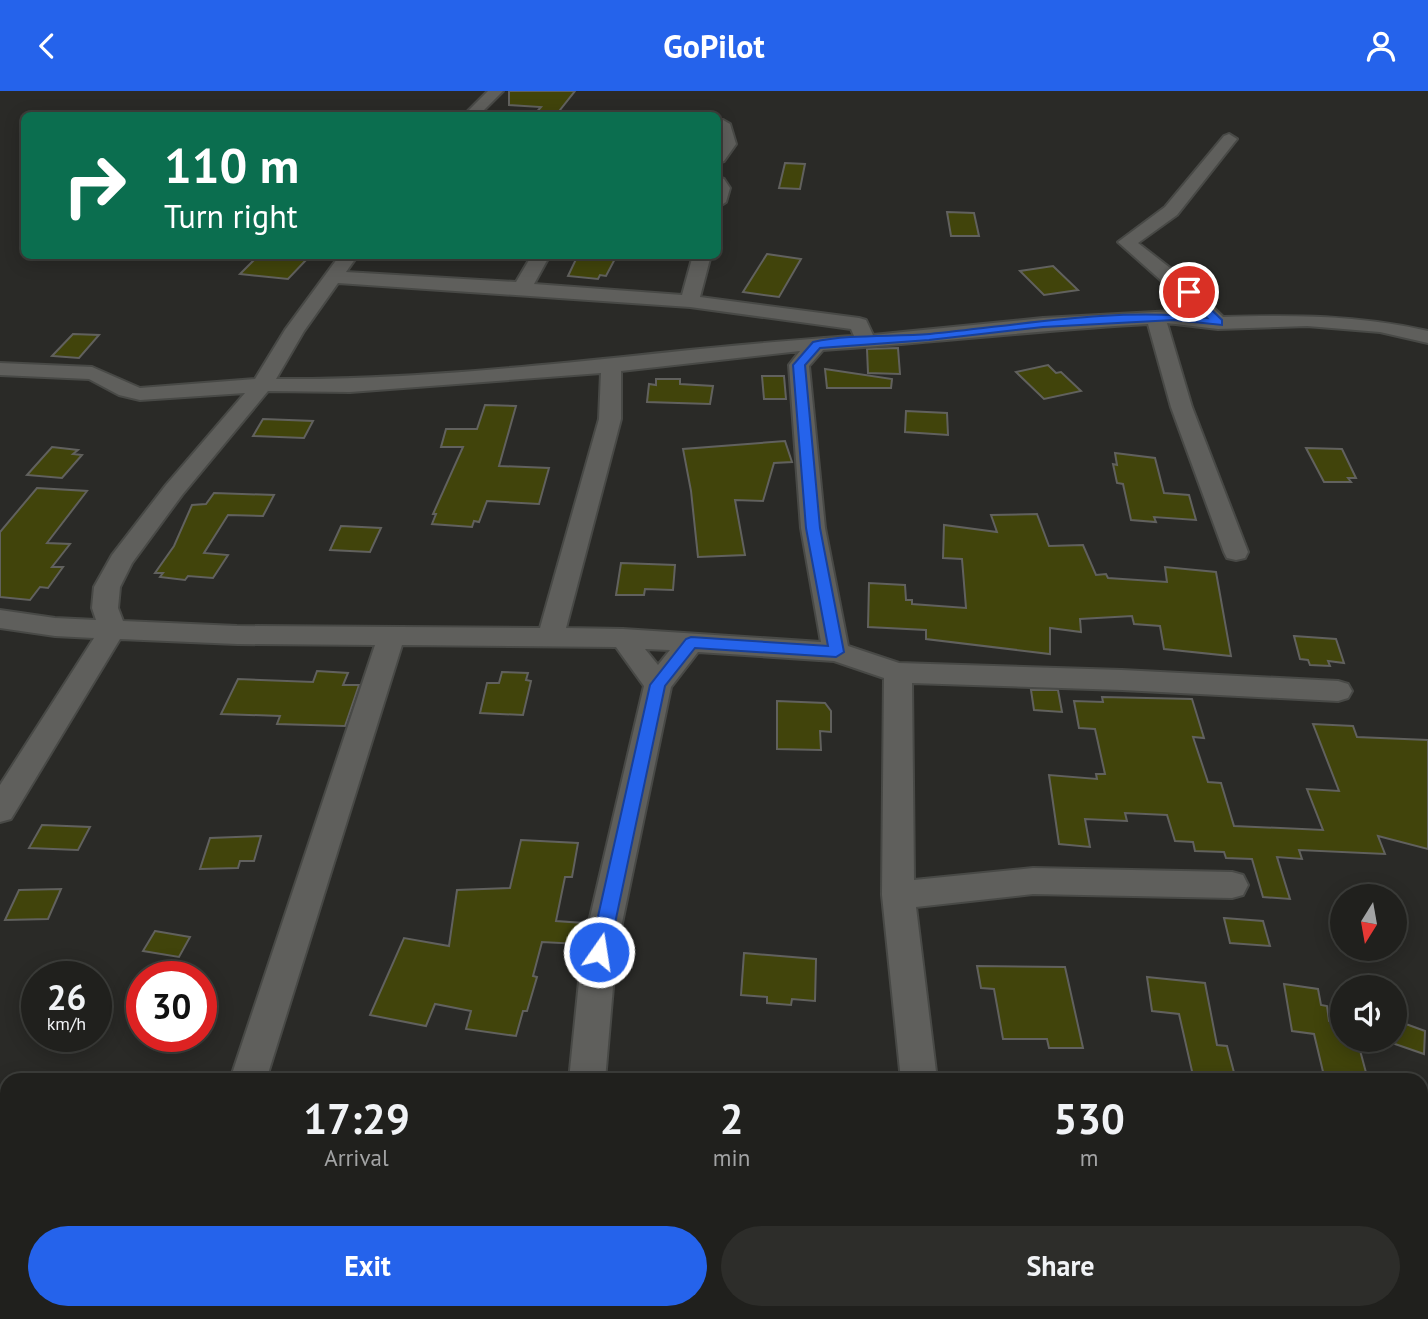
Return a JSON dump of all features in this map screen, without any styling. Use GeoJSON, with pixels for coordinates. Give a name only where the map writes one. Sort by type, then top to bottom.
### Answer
{"type":"FeatureCollection","features":[{"type":"Feature","properties":{"kind":"street"},"geometry":{"type":"LineString","coordinates":[[475,91],[492,95]]}},
{"type":"Feature","properties":{"kind":"street"},"geometry":{"type":"LineString","coordinates":[[474,112],[492,95]]}},
{"type":"Feature","properties":{"kind":"street"},"geometry":{"type":"LineString","coordinates":[[721,155],[729,148],[730,143],[723,124]]}},
{"type":"Feature","properties":{"kind":"street"},"geometry":{"type":"LineString","coordinates":[[1218,323],[1189,292],[1127,242],[1171,211],[1229,139]]}},
{"type":"Feature","properties":{"kind":"street"},"geometry":{"type":"LineString","coordinates":[[113,629],[106,608],[107,587],[121,562],[174,490],[262,385],[295,330],[346,259]]}},
{"type":"Feature","properties":{"kind":"street"},"geometry":{"type":"LineString","coordinates":[[522,288],[539,259]]}},
{"type":"Feature","properties":{"kind":"street"},"geometry":{"type":"LineString","coordinates":[[690,301],[701,259]]}},
{"type":"Feature","properties":{"kind":"street"},"geometry":{"type":"LineString","coordinates":[[334,277],[690,301],[859,324],[865,341]]}},
{"type":"Feature","properties":{"kind":"street"},"geometry":{"type":"LineString","coordinates":[[1156,318],[1162,347],[1191,438],[1236,552]]}},
{"type":"Feature","properties":{"kind":"street"},"geometry":{"type":"LineString","coordinates":[[0,369],[92,373],[104,377],[128,393],[140,394],[262,385],[350,386],[611,366],[774,347],[929,337],[1043,324],[1156,318],[1199,318],[1218,323],[1307,320],[1380,326],[1428,337]]}},
{"type":"Feature","properties":{"kind":"street"},"geometry":{"type":"LineString","coordinates":[[817,344],[799,365],[813,528],[836,652]]}},
{"type":"Feature","properties":{"kind":"street"},"geometry":{"type":"LineString","coordinates":[[774,347],[799,365]]}},
{"type":"Feature","properties":{"kind":"street"},"geometry":{"type":"LineString","coordinates":[[550,639],[610,419],[611,366]]}},
{"type":"Feature","properties":{"kind":"street"},"geometry":{"type":"LineString","coordinates":[[0,619],[55,627],[237,635],[623,638],[836,652],[898,673],[1122,680],[1338,691]]}},
{"type":"Feature","properties":{"kind":"street"},"geometry":{"type":"LineString","coordinates":[[0,810],[113,629]]}},
{"type":"Feature","properties":{"kind":"street"},"geometry":{"type":"LineString","coordinates":[[250,1073],[392,635]]}},
{"type":"Feature","properties":{"kind":"street"},"geometry":{"type":"LineString","coordinates":[[623,638],[658,685]]}},
{"type":"Feature","properties":{"kind":"street"},"geometry":{"type":"LineString","coordinates":[[588,1073],[599,952],[658,685],[691,642]]}},
{"type":"Feature","properties":{"kind":"street"},"geometry":{"type":"LineString","coordinates":[[898,673],[898,895],[918,1073]]}},
{"type":"Feature","properties":{"kind":"street"},"geometry":{"type":"LineString","coordinates":[[898,895],[1033,881],[1232,885]]}},
{"type":"Feature","properties":{"kind":"building"},"geometry":{"type":"Polygon","coordinates":[[[509,91],[575,91],[558,112],[537,112],[541,107],[509,105],[509,91]]]}},
{"type":"Feature","properties":{"kind":"building"},"geometry":{"type":"Polygon","coordinates":[[[785,163],[805,164],[800,189],[779,188],[785,163]]]}},
{"type":"Feature","properties":{"kind":"building"},"geometry":{"type":"Polygon","coordinates":[[[947,212],[974,213],[979,236],[951,236],[947,212]]]}},
{"type":"Feature","properties":{"kind":"building"},"geometry":{"type":"Polygon","coordinates":[[[767,254],[801,259],[779,297],[743,292],[767,254]]]}},
{"type":"Feature","properties":{"kind":"building"},"geometry":{"type":"Polygon","coordinates":[[[255,259],[307,259],[288,279],[240,274],[255,259]]]}},
{"type":"Feature","properties":{"kind":"building"},"geometry":{"type":"Polygon","coordinates":[[[576,259],[615,259],[606,276],[600,275],[598,279],[568,276],[576,259]]]}},
{"type":"Feature","properties":{"kind":"building"},"geometry":{"type":"Polygon","coordinates":[[[1053,266],[1078,290],[1044,295],[1020,271],[1053,266]]]}},
{"type":"Feature","properties":{"kind":"building"},"geometry":{"type":"Polygon","coordinates":[[[73,334],[99,335],[79,358],[52,356],[73,334]]]}},
{"type":"Feature","properties":{"kind":"building"},"geometry":{"type":"Polygon","coordinates":[[[898,348],[900,374],[868,373],[867,349],[898,348]]]}},
{"type":"Feature","properties":{"kind":"building"},"geometry":{"type":"Polygon","coordinates":[[[1048,365],[1056,373],[1061,372],[1081,391],[1044,399],[1016,372],[1048,365]]]}},
{"type":"Feature","properties":{"kind":"building"},"geometry":{"type":"Polygon","coordinates":[[[825,369],[892,379],[891,388],[827,388],[825,369]]]}},
{"type":"Feature","properties":{"kind":"building"},"geometry":{"type":"Polygon","coordinates":[[[762,376],[784,376],[786,399],[764,399],[762,376]]]}},
{"type":"Feature","properties":{"kind":"building"},"geometry":{"type":"Polygon","coordinates":[[[656,379],[680,379],[680,384],[713,386],[710,404],[647,402],[649,384],[656,385],[656,379]]]}},
{"type":"Feature","properties":{"kind":"building"},"geometry":{"type":"Polygon","coordinates":[[[485,405],[516,406],[499,466],[549,468],[539,504],[487,501],[479,522],[474,521],[472,527],[432,524],[436,514],[433,514],[463,447],[441,447],[446,429],[477,429],[485,405]]]}},
{"type":"Feature","properties":{"kind":"building"},"geometry":{"type":"Polygon","coordinates":[[[906,411],[947,413],[948,435],[905,432],[906,411]]]}},
{"type":"Feature","properties":{"kind":"building"},"geometry":{"type":"Polygon","coordinates":[[[263,419],[313,421],[304,438],[253,436],[263,419]]]}},
{"type":"Feature","properties":{"kind":"building"},"geometry":{"type":"Polygon","coordinates":[[[785,441],[792,462],[774,463],[763,501],[735,500],[745,555],[698,557],[691,491],[683,449],[785,441]]]}},
{"type":"Feature","properties":{"kind":"building"},"geometry":{"type":"Polygon","coordinates":[[[52,447],[78,450],[73,454],[82,455],[62,478],[27,475],[52,447]]]}},
{"type":"Feature","properties":{"kind":"building"},"geometry":{"type":"Polygon","coordinates":[[[1306,448],[1342,449],[1356,478],[1348,478],[1351,482],[1324,482],[1306,448]]]}},
{"type":"Feature","properties":{"kind":"building"},"geometry":{"type":"Polygon","coordinates":[[[1115,453],[1155,458],[1164,493],[1189,495],[1196,520],[1154,517],[1156,522],[1131,520],[1123,484],[1117,483],[1113,464],[1117,465],[1115,453]]]}},
{"type":"Feature","properties":{"kind":"building"},"geometry":{"type":"Polygon","coordinates":[[[37,488],[87,491],[47,543],[70,544],[52,567],[63,567],[48,588],[40,587],[30,600],[0,597],[0,532],[37,488]]]}},
{"type":"Feature","properties":{"kind":"building"},"geometry":{"type":"Polygon","coordinates":[[[214,493],[274,495],[263,516],[228,515],[204,553],[228,555],[213,578],[188,576],[185,580],[160,577],[163,573],[155,573],[174,546],[192,505],[206,504],[214,493]]]}},
{"type":"Feature","properties":{"kind":"building"},"geometry":{"type":"Polygon","coordinates":[[[1037,514],[1049,546],[1083,545],[1096,575],[1167,582],[1165,567],[1216,572],[1231,656],[1164,649],[1160,626],[1134,624],[1132,616],[1080,619],[1081,632],[1050,628],[1050,654],[926,639],[926,630],[868,627],[869,583],[905,585],[906,600],[912,600],[912,604],[966,608],[962,559],[943,558],[944,525],[997,532],[991,515],[1037,514]]]}},
{"type":"Feature","properties":{"kind":"building"},"geometry":{"type":"Polygon","coordinates":[[[341,526],[381,528],[370,552],[330,550],[341,526]]]}},
{"type":"Feature","properties":{"kind":"building"},"geometry":{"type":"Polygon","coordinates":[[[621,563],[675,565],[673,590],[645,589],[644,595],[616,595],[621,563]]]}},
{"type":"Feature","properties":{"kind":"building"},"geometry":{"type":"Polygon","coordinates":[[[1294,636],[1336,639],[1344,663],[1328,661],[1330,666],[1310,665],[1308,660],[1300,659],[1294,636]]]}},
{"type":"Feature","properties":{"kind":"building"},"geometry":{"type":"Polygon","coordinates":[[[317,671],[348,673],[343,685],[359,685],[345,726],[277,724],[280,716],[221,714],[238,679],[313,682],[317,671]]]}},
{"type":"Feature","properties":{"kind":"building"},"geometry":{"type":"Polygon","coordinates":[[[502,672],[528,673],[526,680],[531,681],[523,715],[480,713],[487,683],[499,683],[502,672]]]}},
{"type":"Feature","properties":{"kind":"building"},"geometry":{"type":"Polygon","coordinates":[[[1031,690],[1058,690],[1062,712],[1034,710],[1031,690]]]}},
{"type":"Feature","properties":{"kind":"building"},"geometry":{"type":"Polygon","coordinates":[[[1102,697],[1192,699],[1204,738],[1193,737],[1208,782],[1221,783],[1234,826],[1323,830],[1307,789],[1339,791],[1313,724],[1353,726],[1357,737],[1428,740],[1428,849],[1378,836],[1385,854],[1299,850],[1302,859],[1277,857],[1290,899],[1263,897],[1252,859],[1226,858],[1224,852],[1195,851],[1193,842],[1175,841],[1167,815],[1125,813],[1127,821],[1085,819],[1090,847],[1059,844],[1049,775],[1097,779],[1096,774],[1105,774],[1095,729],[1079,728],[1074,701],[1103,702],[1102,697]]]}},
{"type":"Feature","properties":{"kind":"building"},"geometry":{"type":"Polygon","coordinates":[[[777,701],[825,703],[831,711],[831,732],[820,731],[821,750],[777,749],[777,701]]]}},
{"type":"Feature","properties":{"kind":"building"},"geometry":{"type":"Polygon","coordinates":[[[42,825],[90,827],[78,850],[29,848],[42,825]]]}},
{"type":"Feature","properties":{"kind":"building"},"geometry":{"type":"Polygon","coordinates":[[[261,836],[254,861],[240,861],[238,868],[200,869],[210,838],[261,836]]]}},
{"type":"Feature","properties":{"kind":"building"},"geometry":{"type":"Polygon","coordinates":[[[521,840],[578,843],[572,877],[565,877],[556,921],[584,923],[580,944],[542,942],[533,976],[537,977],[516,1036],[466,1029],[471,1011],[435,1004],[426,1026],[370,1015],[404,938],[449,946],[457,890],[510,888],[521,840]]]}},
{"type":"Feature","properties":{"kind":"building"},"geometry":{"type":"Polygon","coordinates":[[[61,889],[48,919],[5,920],[19,890],[61,889]]]}},
{"type":"Feature","properties":{"kind":"building"},"geometry":{"type":"Polygon","coordinates":[[[1224,918],[1263,921],[1270,946],[1230,943],[1224,918]]]}},
{"type":"Feature","properties":{"kind":"building"},"geometry":{"type":"Polygon","coordinates":[[[155,931],[190,937],[179,957],[143,951],[155,931]]]}},
{"type":"Feature","properties":{"kind":"building"},"geometry":{"type":"Polygon","coordinates":[[[744,953],[816,959],[815,1001],[792,999],[791,1005],[767,1003],[767,997],[741,995],[744,953]]]}},
{"type":"Feature","properties":{"kind":"building"},"geometry":{"type":"Polygon","coordinates":[[[977,966],[1065,967],[1083,1048],[1049,1048],[1047,1039],[1003,1039],[994,989],[981,988],[977,966]]]}},
{"type":"Feature","properties":{"kind":"building"},"geometry":{"type":"Polygon","coordinates":[[[1147,977],[1205,983],[1217,1045],[1227,1046],[1234,1073],[1192,1073],[1179,1014],[1152,1011],[1147,977]]]}},
{"type":"Feature","properties":{"kind":"building"},"geometry":{"type":"Polygon","coordinates":[[[1284,984],[1318,989],[1321,1005],[1327,1006],[1330,1021],[1330,1052],[1360,1052],[1366,1073],[1323,1073],[1314,1034],[1292,1031],[1284,984]]]}},
{"type":"Feature","properties":{"kind":"building"},"geometry":{"type":"Polygon","coordinates":[[[1407,1024],[1425,1031],[1424,1054],[1407,1048],[1407,1024]]]}},
{"type":"Feature","properties":{"kind":"route"},"geometry":{"type":"LineString","coordinates":[[599,952],[658,685],[691,642],[836,652],[813,528],[803,430],[799,365],[817,344],[929,337],[1043,324],[1174,317],[1199,318],[1218,323],[1189,292]]}}]}
